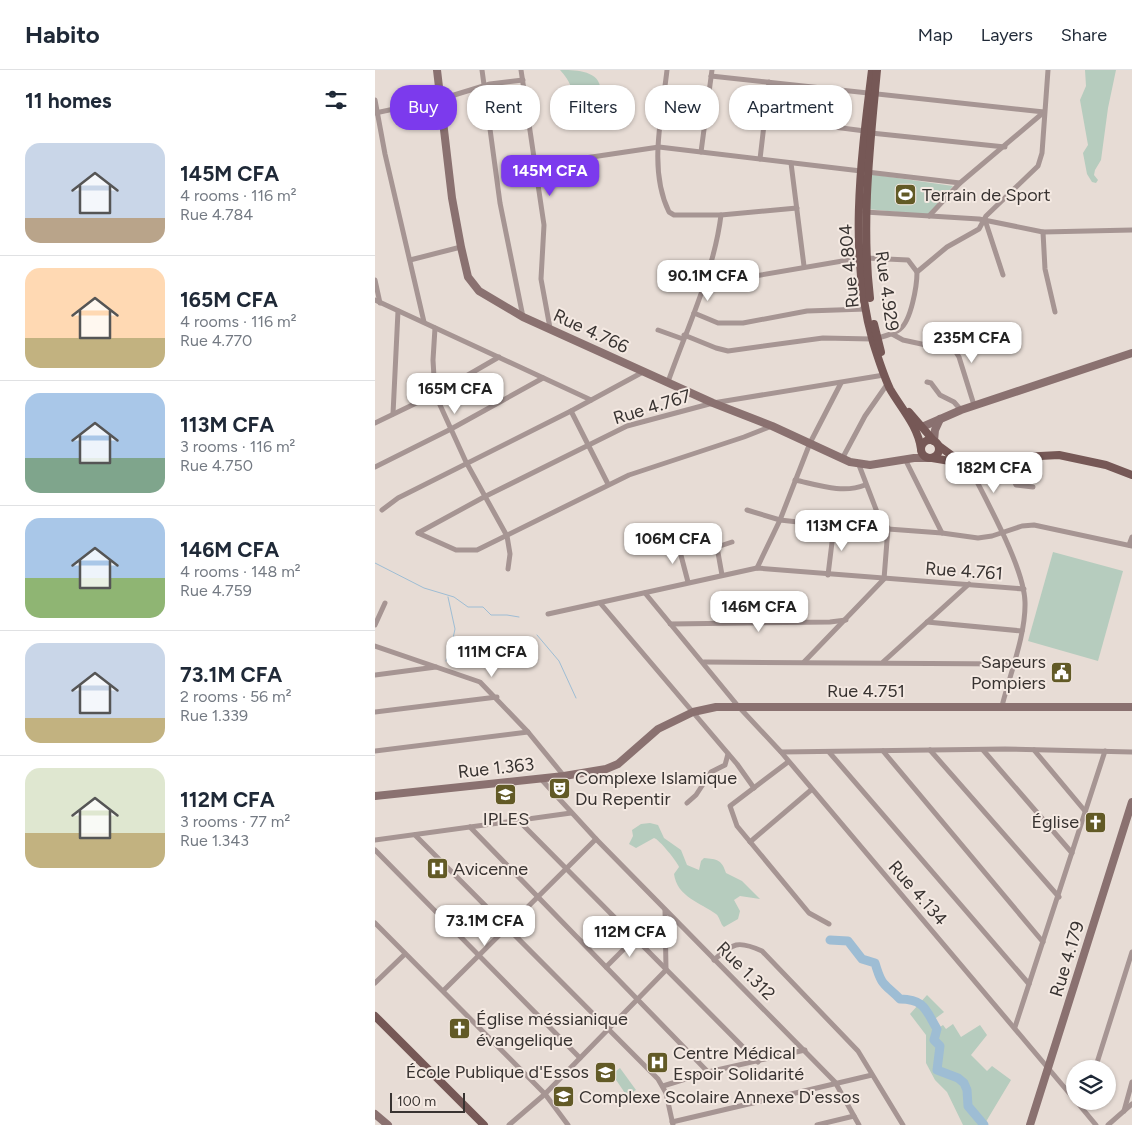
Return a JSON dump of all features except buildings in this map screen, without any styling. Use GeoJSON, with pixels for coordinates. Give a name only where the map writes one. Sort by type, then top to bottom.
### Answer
{"type":"FeatureCollection","features":[{"type":"Feature","properties":{"kind":"main road","name":"Rue 4.804"},"geometry":{"type":"LineString","coordinates":[[872,70],[872,93],[864,172],[863,258],[866,309],[886,379],[917,432],[921,449]]}},
{"type":"Feature","properties":{"kind":"main road"},"geometry":{"type":"LineString","coordinates":[[872,93],[877,70]]}},
{"type":"Feature","properties":{"kind":"main road","name":"Rue 4.929"},"geometry":{"type":"LineString","coordinates":[[864,172],[863,258],[875,339],[905,406],[922,428],[959,461]]}},
{"type":"Feature","properties":{"kind":"main road"},"geometry":{"type":"LineString","coordinates":[[931,458],[938,454],[937,443],[925,441],[921,449],[924,456],[931,458],[959,461],[968,464],[1004,458],[1059,455],[1106,465],[1132,475]]}},
{"type":"Feature","properties":{"kind":"main road"},"geometry":{"type":"LineString","coordinates":[[375,1016],[484,1125]]}},
{"type":"Feature","properties":{"kind":"street","name":"Rue 4.766"},"geometry":{"type":"LineString","coordinates":[[437,70],[439,85]]}},
{"type":"Feature","properties":{"kind":"street"},"geometry":{"type":"LineString","coordinates":[[482,70],[485,85]]}},
{"type":"Feature","properties":{"kind":"street"},"geometry":{"type":"LineString","coordinates":[[521,70],[544,225],[541,279],[550,328]]}},
{"type":"Feature","properties":{"kind":"street"},"geometry":{"type":"LineString","coordinates":[[667,70],[659,147],[659,179],[669,212],[675,215],[721,215],[797,208]]}},
{"type":"Feature","properties":{"kind":"street"},"geometry":{"type":"LineString","coordinates":[[701,152],[712,70]]}},
{"type":"Feature","properties":{"kind":"street"},"geometry":{"type":"LineString","coordinates":[[917,272],[947,246],[979,229],[986,216],[1017,188],[1040,162],[1047,70]]}},
{"type":"Feature","properties":{"kind":"street"},"geometry":{"type":"LineString","coordinates":[[711,76],[1044,112]]}},
{"type":"Feature","properties":{"kind":"street"},"geometry":{"type":"LineString","coordinates":[[491,85],[523,80]]}},
{"type":"Feature","properties":{"kind":"street"},"geometry":{"type":"LineString","coordinates":[[375,100],[385,154],[424,322]]}},
{"type":"Feature","properties":{"kind":"street"},"geometry":{"type":"LineString","coordinates":[[376,113],[390,110]]}},
{"type":"Feature","properties":{"kind":"street"},"geometry":{"type":"LineString","coordinates":[[929,216],[960,183],[1005,147],[1044,112]]}},
{"type":"Feature","properties":{"kind":"street","name":"Rue 4.766"},"geometry":{"type":"LineString","coordinates":[[444,130],[452,198],[468,277],[473,285],[488,298],[523,317],[643,372],[859,465],[879,464],[905,459],[931,458]]}},
{"type":"Feature","properties":{"kind":"street"},"geometry":{"type":"LineString","coordinates":[[491,130],[500,203],[523,317]]}},
{"type":"Feature","properties":{"kind":"street"},"geometry":{"type":"LineString","coordinates":[[760,159],[763,130]]}},
{"type":"Feature","properties":{"kind":"street"},"geometry":{"type":"LineString","coordinates":[[852,130],[1005,147]]}},
{"type":"Feature","properties":{"kind":"street"},"geometry":{"type":"LineString","coordinates":[[585,158],[659,147],[960,183]]}},
{"type":"Feature","properties":{"kind":"street"},"geometry":{"type":"LineString","coordinates":[[791,163],[804,266]]}},
{"type":"Feature","properties":{"kind":"street"},"geometry":{"type":"LineString","coordinates":[[865,212],[985,220],[1002,226],[1018,226],[1043,232],[1132,230]]}},
{"type":"Feature","properties":{"kind":"street"},"geometry":{"type":"LineString","coordinates":[[668,382],[709,269],[719,236],[721,215]]}},
{"type":"Feature","properties":{"kind":"street"},"geometry":{"type":"LineString","coordinates":[[985,220],[1003,275]]}},
{"type":"Feature","properties":{"kind":"street"},"geometry":{"type":"LineString","coordinates":[[1043,232],[1045,269],[1055,312]]}},
{"type":"Feature","properties":{"kind":"street"},"geometry":{"type":"LineString","coordinates":[[410,260],[461,246]]}},
{"type":"Feature","properties":{"kind":"street"},"geometry":{"type":"LineString","coordinates":[[658,330],[728,351],[823,338],[875,339],[899,331],[905,324],[917,282],[917,272],[908,260],[863,258],[804,266],[749,277],[709,269]]}},
{"type":"Feature","properties":{"kind":"street"},"geometry":{"type":"LineString","coordinates":[[375,280],[377,302],[591,400]]}},
{"type":"Feature","properties":{"kind":"street"},"geometry":{"type":"LineString","coordinates":[[694,313],[718,323],[743,323],[807,311],[866,309]]}},
{"type":"Feature","properties":{"kind":"street"},"geometry":{"type":"LineString","coordinates":[[393,414],[398,311]]}},
{"type":"Feature","properties":{"kind":"street"},"geometry":{"type":"LineString","coordinates":[[435,328],[433,360],[435,394],[465,462],[484,497],[493,507],[507,536],[510,554],[508,569]]}},
{"type":"Feature","properties":{"kind":"street"},"geometry":{"type":"LineString","coordinates":[[892,334],[903,340],[926,345]]}},
{"type":"Feature","properties":{"kind":"street"},"geometry":{"type":"LineString","coordinates":[[947,338],[959,357],[974,405]]}},
{"type":"Feature","properties":{"kind":"street"},"geometry":{"type":"LineString","coordinates":[[922,428],[974,405],[1132,353]]}},
{"type":"Feature","properties":{"kind":"street"},"geometry":{"type":"LineString","coordinates":[[375,423],[435,394],[499,357]]}},
{"type":"Feature","properties":{"kind":"street"},"geometry":{"type":"LineString","coordinates":[[382,510],[398,498],[465,462],[571,411],[643,372]]}},
{"type":"Feature","properties":{"kind":"street"},"geometry":{"type":"LineString","coordinates":[[375,467],[451,430],[543,378]]}},
{"type":"Feature","properties":{"kind":"street"},"geometry":{"type":"LineString","coordinates":[[843,459],[886,379]]}},
{"type":"Feature","properties":{"kind":"street","name":"Rue 4.767"},"geometry":{"type":"LineString","coordinates":[[507,536],[486,547],[468,551],[442,544],[418,533],[484,497],[627,426],[713,403],[785,390],[886,379]]}},
{"type":"Feature","properties":{"kind":"street"},"geometry":{"type":"LineString","coordinates":[[927,382],[931,383],[940,396],[954,402],[961,410]]}},
{"type":"Feature","properties":{"kind":"street"},"geometry":{"type":"LineString","coordinates":[[757,568],[780,520],[810,443],[841,383]]}},
{"type":"Feature","properties":{"kind":"street"},"geometry":{"type":"LineString","coordinates":[[571,411],[608,484]]}},
{"type":"Feature","properties":{"kind":"street"},"geometry":{"type":"LineString","coordinates":[[937,443],[935,430],[940,419]]}},
{"type":"Feature","properties":{"kind":"street"},"geometry":{"type":"LineString","coordinates":[[507,536],[608,484],[663,462],[745,437],[772,426]]}},
{"type":"Feature","properties":{"kind":"street","name":"Rue 4.766"},"geometry":{"type":"LineString","coordinates":[[905,459],[921,449]]}},
{"type":"Feature","properties":{"kind":"street"},"geometry":{"type":"LineString","coordinates":[[1004,458],[1016,485],[1033,487]]}},
{"type":"Feature","properties":{"kind":"street"},"geometry":{"type":"LineString","coordinates":[[905,459],[942,533]]}},
{"type":"Feature","properties":{"kind":"street"},"geometry":{"type":"LineString","coordinates":[[968,464],[1001,533],[1024,589],[1025,602],[1022,631],[1002,706]]}},
{"type":"Feature","properties":{"kind":"street"},"geometry":{"type":"LineString","coordinates":[[804,662],[885,579],[888,528],[877,512],[865,485],[859,465]]}},
{"type":"Feature","properties":{"kind":"street"},"geometry":{"type":"LineString","coordinates":[[795,480],[845,489],[856,489],[865,485]]}},
{"type":"Feature","properties":{"kind":"street"},"geometry":{"type":"LineString","coordinates":[[747,510],[780,520],[834,526],[888,528],[978,538],[1001,533],[1016,527],[1034,525],[1131,546],[1132,537]]}},
{"type":"Feature","properties":{"kind":"street"},"geometry":{"type":"LineString","coordinates":[[828,575],[834,526]]}},
{"type":"Feature","properties":{"kind":"street"},"geometry":{"type":"LineString","coordinates":[[722,575],[717,548],[732,542]]}},
{"type":"Feature","properties":{"kind":"street"},"geometry":{"type":"LineString","coordinates":[[678,544],[688,582]]}},
{"type":"Feature","properties":{"kind":"street","name":"Rue 4.761"},"geometry":{"type":"LineString","coordinates":[[548,614],[601,604],[688,582],[757,568],[1024,589]]}},
{"type":"Feature","properties":{"kind":"street"},"geometry":{"type":"LineString","coordinates":[[883,662],[969,584]]}},
{"type":"Feature","properties":{"kind":"street","name":"Rue 4.134"},"geometry":{"type":"LineString","coordinates":[[645,593],[704,662],[738,706],[781,752],[787,762],[1015,1027],[1066,1090]]}},
{"type":"Feature","properties":{"kind":"street"},"geometry":{"type":"LineString","coordinates":[[375,625],[385,603]]}},
{"type":"Feature","properties":{"kind":"street"},"geometry":{"type":"LineString","coordinates":[[601,604],[728,754],[754,788]]}},
{"type":"Feature","properties":{"kind":"street"},"geometry":{"type":"LineString","coordinates":[[670,624],[830,622],[846,620]]}},
{"type":"Feature","properties":{"kind":"street"},"geometry":{"type":"LineString","coordinates":[[927,622],[1022,631]]}},
{"type":"Feature","properties":{"kind":"street"},"geometry":{"type":"LineString","coordinates":[[375,646],[474,678],[486,686],[528,732],[564,776]]}},
{"type":"Feature","properties":{"kind":"street"},"geometry":{"type":"LineString","coordinates":[[704,662],[1013,664]]}},
{"type":"Feature","properties":{"kind":"street"},"geometry":{"type":"LineString","coordinates":[[375,675],[436,667]]}},
{"type":"Feature","properties":{"kind":"street"},"geometry":{"type":"LineString","coordinates":[[375,712],[497,697]]}},
{"type":"Feature","properties":{"kind":"street","name":"Rue 4.751"},"geometry":{"type":"LineString","coordinates":[[618,764],[658,729],[693,712],[738,706],[1132,707]]}},
{"type":"Feature","properties":{"kind":"street"},"geometry":{"type":"LineString","coordinates":[[375,751],[528,732]]}},
{"type":"Feature","properties":{"kind":"street"},"geometry":{"type":"LineString","coordinates":[[781,752],[930,750],[1132,752]]}},
{"type":"Feature","properties":{"kind":"street"},"geometry":{"type":"LineString","coordinates":[[930,750],[1059,896]]}},
{"type":"Feature","properties":{"kind":"street"},"geometry":{"type":"LineString","coordinates":[[983,750],[1071,853]]}},
{"type":"Feature","properties":{"kind":"street"},"geometry":{"type":"LineString","coordinates":[[1033,750],[1085,811]]}},
{"type":"Feature","properties":{"kind":"street"},"geometry":{"type":"LineString","coordinates":[[883,751],[1043,942]]}},
{"type":"Feature","properties":{"kind":"street"},"geometry":{"type":"LineString","coordinates":[[1015,1027],[1105,751]]}},
{"type":"Feature","properties":{"kind":"street"},"geometry":{"type":"LineString","coordinates":[[829,752],[1029,984]]}},
{"type":"Feature","properties":{"kind":"street"},"geometry":{"type":"LineString","coordinates":[[687,803],[696,795],[711,772],[725,764],[728,754]]}},
{"type":"Feature","properties":{"kind":"street"},"geometry":{"type":"LineString","coordinates":[[787,762],[729,806],[731,815],[737,826],[809,914],[829,924]]}},
{"type":"Feature","properties":{"kind":"street","name":"Rue 1.363"},"geometry":{"type":"LineString","coordinates":[[375,796],[564,776],[606,769],[618,764]]}},
{"type":"Feature","properties":{"kind":"street","name":"Rue 1.312"},"geometry":{"type":"LineString","coordinates":[[541,779],[596,839],[835,1082],[859,1125]]}},
{"type":"Feature","properties":{"kind":"street"},"geometry":{"type":"LineString","coordinates":[[750,842],[811,790]]}},
{"type":"Feature","properties":{"kind":"street","name":"Rue 4.179"},"geometry":{"type":"LineString","coordinates":[[1030,1125],[1049,1070],[1132,802]]}},
{"type":"Feature","properties":{"kind":"street"},"geometry":{"type":"LineString","coordinates":[[375,840],[520,822],[571,813]]}},
{"type":"Feature","properties":{"kind":"street"},"geometry":{"type":"LineString","coordinates":[[520,822],[758,1062]]}},
{"type":"Feature","properties":{"kind":"street"},"geometry":{"type":"LineString","coordinates":[[470,827],[708,1072]]}},
{"type":"Feature","properties":{"kind":"street"},"geometry":{"type":"LineString","coordinates":[[415,835],[507,925],[663,1086],[673,1124],[835,1082],[872,1075]]}},
{"type":"Feature","properties":{"kind":"street"},"geometry":{"type":"LineString","coordinates":[[444,990],[536,896],[596,839]]}},
{"type":"Feature","properties":{"kind":"street"},"geometry":{"type":"LineString","coordinates":[[375,850],[580,1058]]}},
{"type":"Feature","properties":{"kind":"street"},"geometry":{"type":"LineString","coordinates":[[509,1125],[545,1094],[666,970],[665,910]]}},
{"type":"Feature","properties":{"kind":"street"},"geometry":{"type":"LineString","coordinates":[[375,923],[444,990],[545,1094],[568,1125]]}},
{"type":"Feature","properties":{"kind":"street"},"geometry":{"type":"LineString","coordinates":[[606,967],[634,939]]}},
{"type":"Feature","properties":{"kind":"street"},"geometry":{"type":"LineString","coordinates":[[715,960],[731,945],[739,943],[762,951],[851,1043],[903,1125]]}},
{"type":"Feature","properties":{"kind":"street"},"geometry":{"type":"LineString","coordinates":[[1098,1060],[1132,952]]}},
{"type":"Feature","properties":{"kind":"street"},"geometry":{"type":"LineString","coordinates":[[375,983],[405,954]]}},
{"type":"Feature","properties":{"kind":"street"},"geometry":{"type":"LineString","coordinates":[[663,1086],[708,1072],[805,1050]]}},
{"type":"Feature","properties":{"kind":"street"},"geometry":{"type":"LineString","coordinates":[[1124,1112],[1132,1082]]}},
{"type":"Feature","properties":{"kind":"street"},"geometry":{"type":"LineString","coordinates":[[1108,1125],[1132,1104]]}},
{"type":"Feature","properties":{"kind":"street","name":"Rue 4.134"},"geometry":{"type":"LineString","coordinates":[[1083,1110],[1097,1125]]}},
{"type":"Feature","properties":{"kind":"street"},"geometry":{"type":"LineString","coordinates":[[375,1114],[388,1125]]}},
{"type":"Feature","properties":{"kind":"street"},"geometry":{"type":"LineString","coordinates":[[817,1125],[854,1116]]}},
{"type":"Feature","properties":{"kind":"green space"},"geometry":{"type":"Polygon","coordinates":[[[560,70],[584,72],[594,77],[600,85],[570,85],[567,78],[560,70]]]}},
{"type":"Feature","properties":{"kind":"green space"},"geometry":{"type":"Polygon","coordinates":[[[1085,70],[1116,70],[1108,108],[1101,160],[1094,175],[1098,180],[1096,183],[1092,182],[1087,174],[1083,153],[1088,145],[1080,100],[1086,86],[1085,70]]]}},
{"type":"Feature","properties":{"kind":"green space"},"geometry":{"type":"Polygon","coordinates":[[[869,174],[953,186],[928,215],[867,209],[869,174]]]}},
{"type":"Feature","properties":{"kind":"green space"},"geometry":{"type":"Polygon","coordinates":[[[1053,552],[1123,571],[1098,661],[1028,641],[1053,552]]]}},
{"type":"Feature","properties":{"kind":"green space"},"geometry":{"type":"Polygon","coordinates":[[[650,823],[658,825],[664,838],[681,850],[687,865],[699,870],[701,861],[704,858],[718,861],[723,865],[726,873],[742,881],[760,899],[740,896],[734,900],[740,911],[738,919],[724,927],[716,914],[685,894],[680,888],[674,874],[679,867],[668,851],[656,839],[654,838],[636,848],[629,844],[633,836],[632,830],[641,824],[650,823]]]}},
{"type":"Feature","properties":{"kind":"green space"},"geometry":{"type":"Polygon","coordinates":[[[927,995],[944,1012],[932,1021],[937,1029],[943,1025],[946,1029],[953,1024],[961,1037],[980,1025],[987,1035],[971,1055],[987,1071],[992,1066],[1011,1080],[984,1125],[963,1125],[947,1092],[935,1080],[926,1063],[926,1035],[910,1014],[927,995]]]}},
{"type":"Feature","properties":{"kind":"green space"},"geometry":{"type":"Polygon","coordinates":[[[620,1068],[636,1090],[627,1096],[612,1074],[620,1068]]]}},
{"type":"Feature","properties":{"kind":"waterway"},"geometry":{"type":"LineString","coordinates":[[375,563],[424,588],[454,597],[468,607],[483,607],[491,615],[519,617]]}},
{"type":"Feature","properties":{"kind":"waterway"},"geometry":{"type":"LineString","coordinates":[[448,597],[455,629],[452,643]]}},
{"type":"Feature","properties":{"kind":"waterway"},"geometry":{"type":"LineString","coordinates":[[537,635],[559,661],[576,698]]}},
{"type":"Feature","properties":{"kind":"waterway"},"geometry":{"type":"LineString","coordinates":[[446,661],[452,643]]}},
{"type":"Feature","properties":{"kind":"waterway"},"geometry":{"type":"LineString","coordinates":[[830,940],[848,941],[862,959],[875,963],[882,981],[900,999],[915,1001],[924,1007],[937,1029],[934,1040],[940,1046],[937,1070],[958,1078],[964,1083],[967,1090],[968,1106],[984,1125]]}},
{"type":"Feature","properties":{"kind":"place","name":"Terrain de Sport"},"geometry":{"type":"Point","coordinates":[906,195]}},
{"type":"Feature","properties":{"kind":"place","name":"Sapeurs Pompiers"},"geometry":{"type":"Point","coordinates":[1062,672]}},
{"type":"Feature","properties":{"kind":"place","name":"Complexe Islamique Du Repentir"},"geometry":{"type":"Point","coordinates":[559,788]}},
{"type":"Feature","properties":{"kind":"place","name":"IPLES"},"geometry":{"type":"Point","coordinates":[506,794]}},
{"type":"Feature","properties":{"kind":"place","name":"Église"},"geometry":{"type":"Point","coordinates":[1095,822]}},
{"type":"Feature","properties":{"kind":"place","name":"Avicenne"},"geometry":{"type":"Point","coordinates":[437,869]}},
{"type":"Feature","properties":{"kind":"place","name":"Église méssianique évangelique"},"geometry":{"type":"Point","coordinates":[460,1029]}},
{"type":"Feature","properties":{"kind":"place","name":"Centre Médical Espoir Solidarité"},"geometry":{"type":"Point","coordinates":[657,1063]}},
{"type":"Feature","properties":{"kind":"place","name":"École Publique d'Essos"},"geometry":{"type":"Point","coordinates":[605,1072]}},
{"type":"Feature","properties":{"kind":"place","name":"Complexe Scolaire Annexe D'essos"},"geometry":{"type":"Point","coordinates":[563,1097]}}]}
